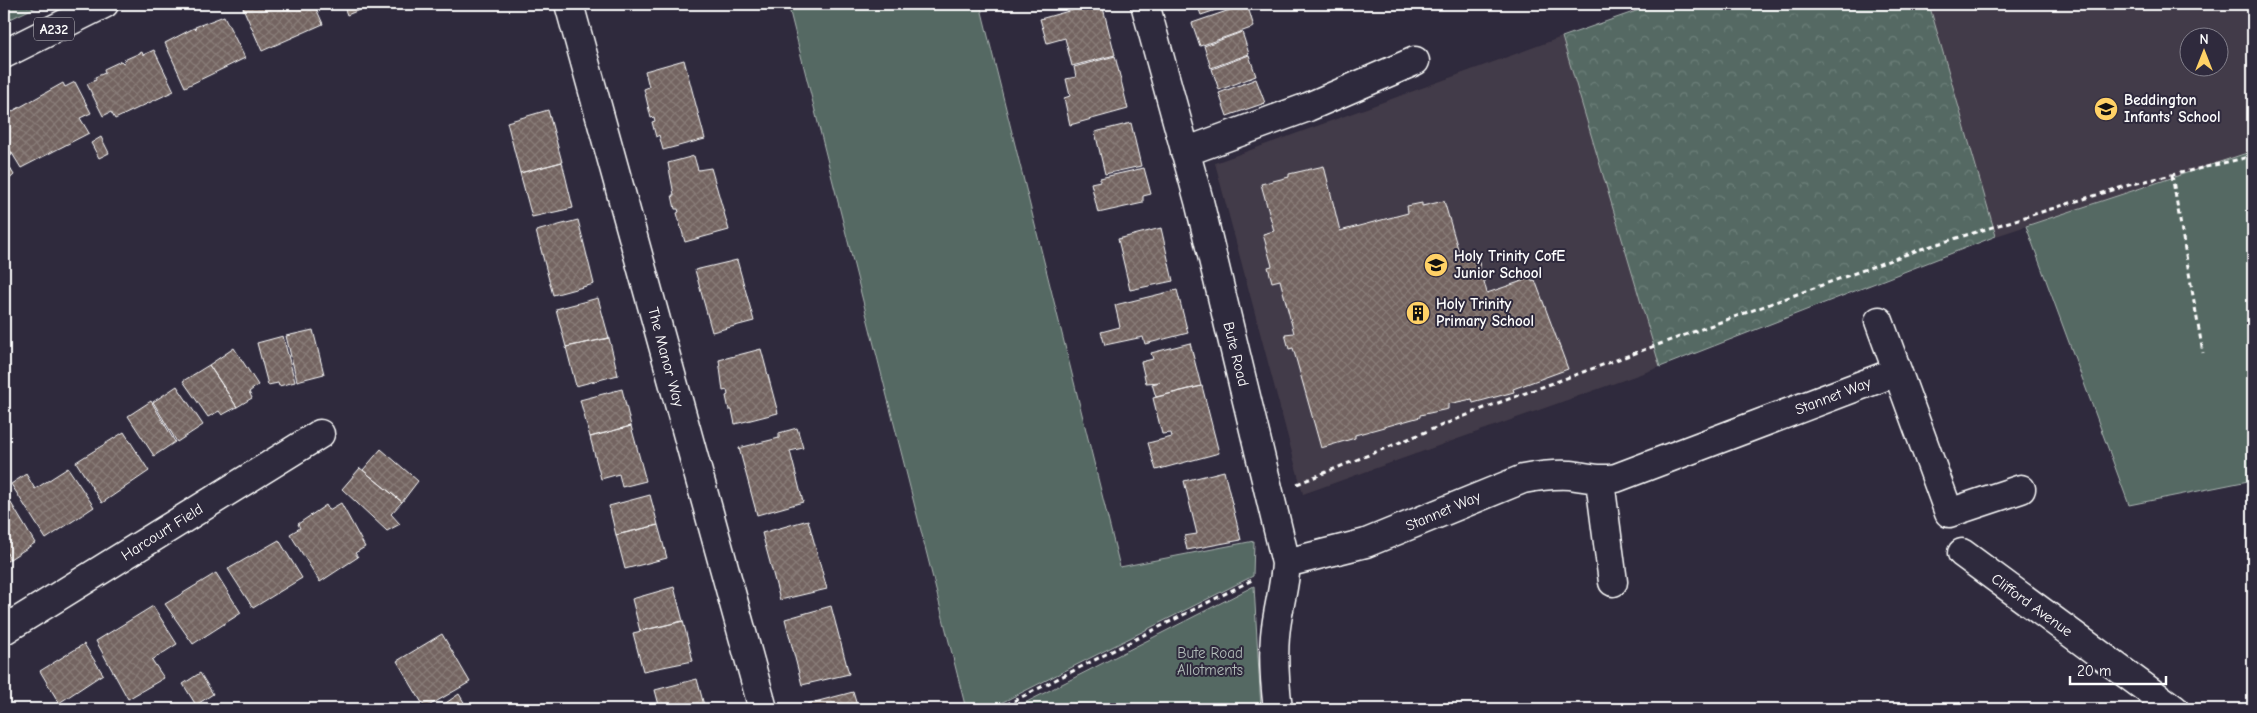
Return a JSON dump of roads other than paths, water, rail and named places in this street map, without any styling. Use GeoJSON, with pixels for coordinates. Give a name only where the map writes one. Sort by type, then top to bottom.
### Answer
{"type":"FeatureCollection","features":[{"type":"Feature","properties":{"kind":"main road","name":"A232"},"geometry":{"type":"LineString","coordinates":[[4,54],[104,4]]}},
{"type":"Feature","properties":{"kind":"main road","name":"The Manor Way"},"geometry":{"type":"LineString","coordinates":[[569,4],[763,709]]}},
{"type":"Feature","properties":{"kind":"main road","name":"Bute Road"},"geometry":{"type":"LineString","coordinates":[[1145,4],[1185,152],[1271,495],[1286,563],[1285,586],[1275,634],[1274,661],[1278,709]]}},
{"type":"Feature","properties":{"kind":"main road"},"geometry":{"type":"LineString","coordinates":[[1185,152],[1308,107],[1415,61]]}},
{"type":"Feature","properties":{"kind":"main road"},"geometry":{"type":"LineString","coordinates":[[1879,321],[1896,372],[1950,513],[2021,489]]}},
{"type":"Feature","properties":{"kind":"main road","name":"Stannet Way"},"geometry":{"type":"LineString","coordinates":[[1286,563],[1366,543],[1523,479],[1548,474],[1571,475],[1600,480],[1616,478],[1896,372]]}},
{"type":"Feature","properties":{"kind":"main road","name":"Harcourt Field"},"geometry":{"type":"LineString","coordinates":[[4,630],[320,434]]}},
{"type":"Feature","properties":{"kind":"main road"},"geometry":{"type":"LineString","coordinates":[[1600,480],[1613,582]]}},
{"type":"Feature","properties":{"kind":"main road","name":"Clifford Avenue"},"geometry":{"type":"LineString","coordinates":[[1962,553],[2174,709]]}},
{"type":"Feature","properties":{"kind":"place","name":"Beddington Infants' School"},"geometry":{"type":"Point","coordinates":[2106,109]}},
{"type":"Feature","properties":{"kind":"place","name":"Holy Trinity CofE Junior School"},"geometry":{"type":"Point","coordinates":[1436,265]}},
{"type":"Feature","properties":{"kind":"place","name":"Holy Trinity Primary School"},"geometry":{"type":"Point","coordinates":[1418,313]}},
{"type":"Feature","properties":{"kind":"park label","name":"Bute Road Allotments"},"geometry":{"type":"Point","coordinates":[1210,662]}}]}
